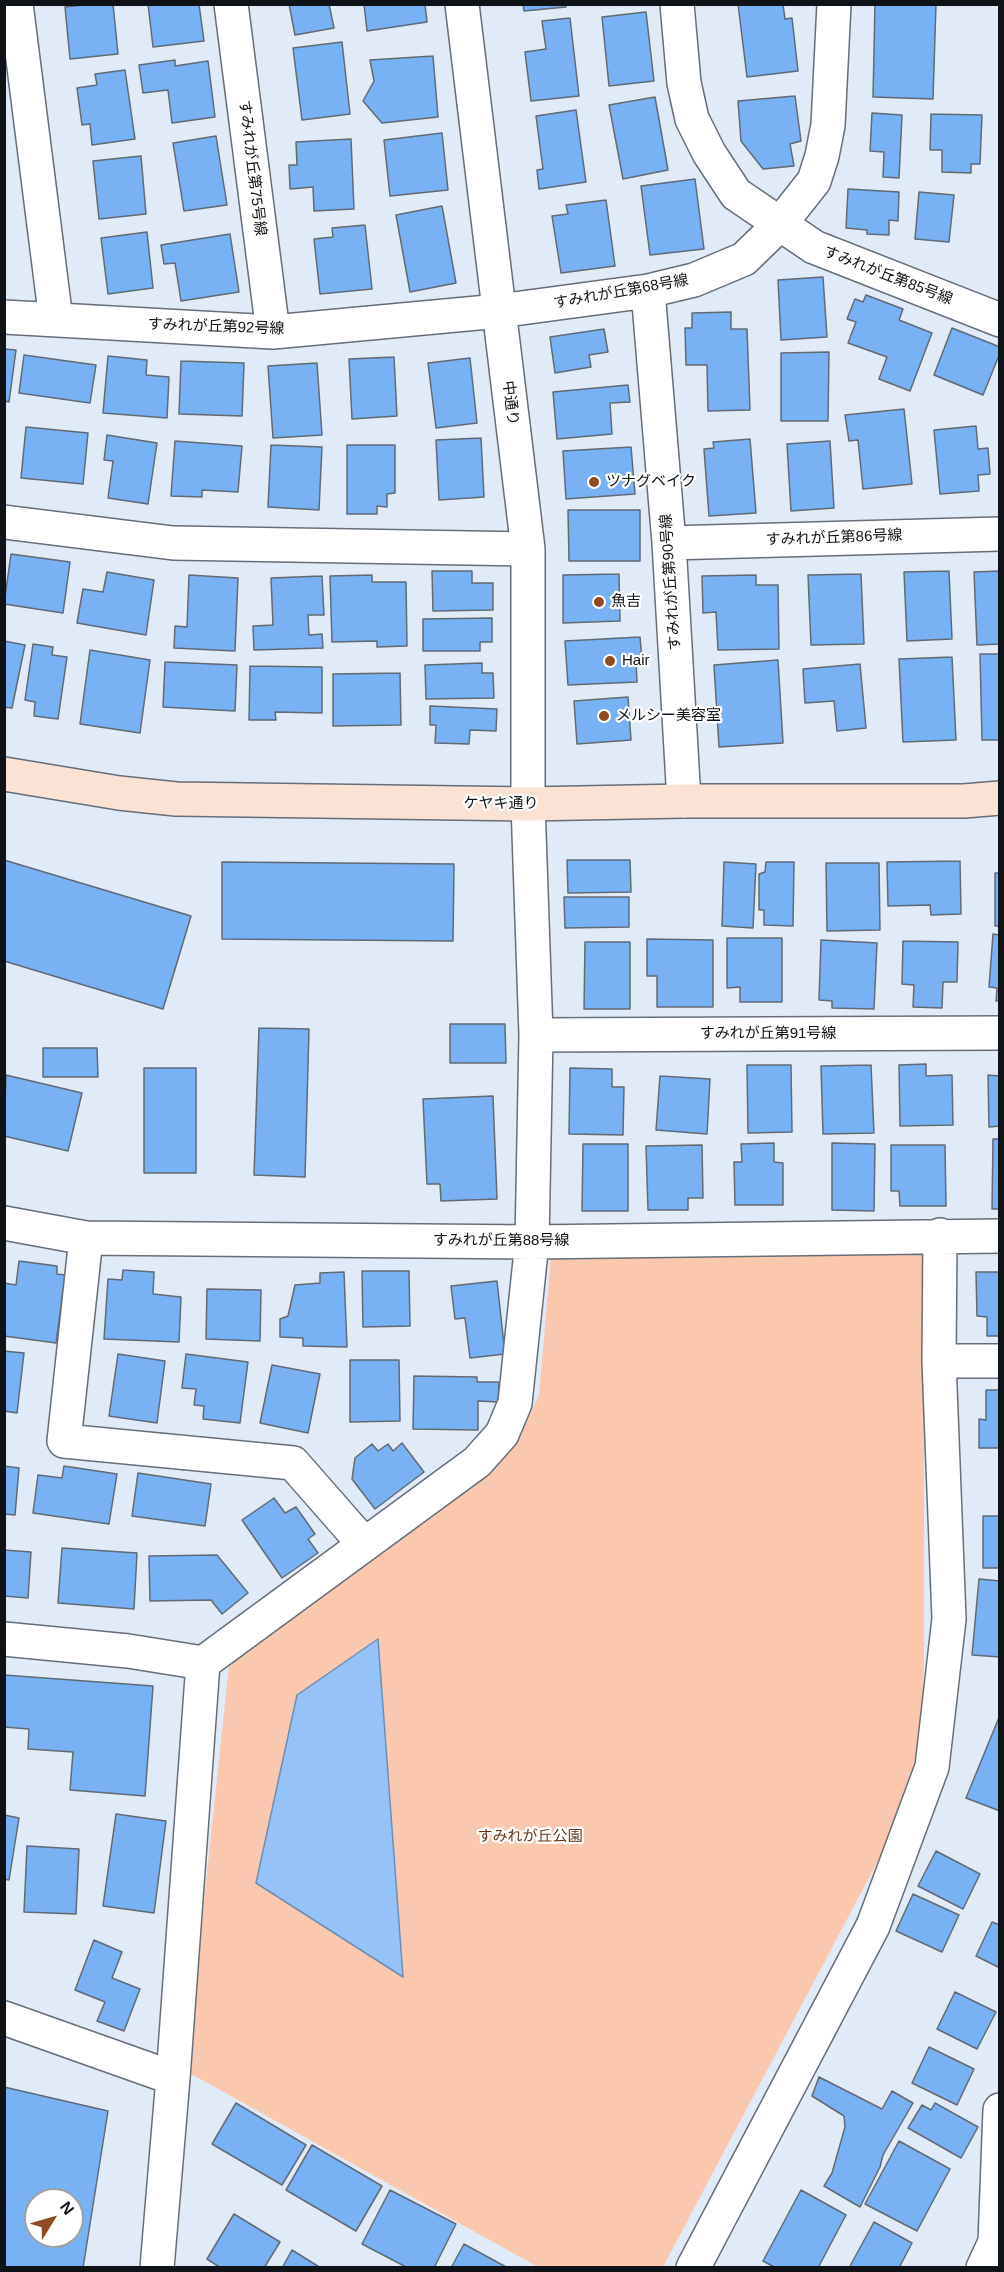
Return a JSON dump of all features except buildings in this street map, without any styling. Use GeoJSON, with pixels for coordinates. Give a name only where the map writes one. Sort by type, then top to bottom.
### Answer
{"type":"FeatureCollection","features":[{"type":"Feature","properties":{"kind":"street"},"geometry":{"type":"LineString","coordinates":[[16,4],[56,320]]}},
{"type":"Feature","properties":{"kind":"street","name":"すみれが丘第75号線"},"geometry":{"type":"LineString","coordinates":[[231,4],[273,332]]}},
{"type":"Feature","properties":{"kind":"street","name":"中通り"},"geometry":{"type":"LineString","coordinates":[[203,1664],[477,1462],[502,1434],[515,1403],[532,1242],[537,1035],[528,804],[528,549],[462,4]]}},
{"type":"Feature","properties":{"kind":"street","name":"すみれが丘第85号線"},"geometry":{"type":"LineString","coordinates":[[677,4],[684,83],[692,119],[709,153],[736,194],[814,247],[999,320]]}},
{"type":"Feature","properties":{"kind":"street","name":"すみれが丘第68号線"},"geometry":{"type":"LineString","coordinates":[[499,311],[648,291],[694,280],[744,259],[780,224],[814,181],[828,125],[834,4]]}},
{"type":"Feature","properties":{"kind":"street","name":"すみれが丘第90号線"},"geometry":{"type":"LineString","coordinates":[[648,291],[669,543],[684,801]]}},
{"type":"Feature","properties":{"kind":"street","name":"すみれが丘第92号線"},"geometry":{"type":"LineString","coordinates":[[4,317],[273,332],[499,311]]}},
{"type":"Feature","properties":{"kind":"street"},"geometry":{"type":"LineString","coordinates":[[4,522],[173,543],[528,549]]}},
{"type":"Feature","properties":{"kind":"street","name":"すみれが丘第86号線"},"geometry":{"type":"LineString","coordinates":[[669,543],[999,534]]}},
{"type":"Feature","properties":{"kind":"street","name":"ケヤキ通り"},"geometry":{"type":"LineString","coordinates":[[4,774],[176,800],[528,804],[684,801],[964,801],[999,798]]}},
{"type":"Feature","properties":{"kind":"street","name":"すみれが丘第91号線"},"geometry":{"type":"LineString","coordinates":[[537,1035],[999,1034]]}},
{"type":"Feature","properties":{"kind":"street","name":"すみれが丘第88号線"},"geometry":{"type":"LineString","coordinates":[[4,1223],[86,1238],[532,1242],[999,1236]]}},
{"type":"Feature","properties":{"kind":"street"},"geometry":{"type":"LineString","coordinates":[[693,2268],[873,1926],[932,1767],[950,1619],[939,1361],[940,1235]]}},
{"type":"Feature","properties":{"kind":"street"},"geometry":{"type":"LineString","coordinates":[[86,1238],[64,1441],[293,1463],[364,1544]]}},
{"type":"Feature","properties":{"kind":"street"},"geometry":{"type":"LineString","coordinates":[[939,1361],[999,1361]]}},
{"type":"Feature","properties":{"kind":"street"},"geometry":{"type":"LineString","coordinates":[[4,1639],[128,1651],[203,1664],[157,2268]]}},
{"type":"Feature","properties":{"kind":"street"},"geometry":{"type":"LineString","coordinates":[[4,2018],[173,2078]]}},
{"type":"Feature","properties":{"kind":"street"},"geometry":{"type":"LineString","coordinates":[[983,2268],[995,2242],[999,2110]]}},
{"type":"Feature","properties":{"kind":"green space","name":"すみれが丘公園"},"geometry":{"type":"Polygon","coordinates":[[[924,1254],[924,1667],[921,1740],[898,1823],[663,2267],[538,2267],[186,2071],[229,1665],[474,1480],[517,1442],[539,1395],[551,1256],[924,1254]]]}},
{"type":"Feature","properties":{"kind":"water"},"geometry":{"type":"Polygon","coordinates":[[[378,1639],[403,1977],[256,1883],[297,1695],[378,1639]]]}},
{"type":"Feature","properties":{"kind":"place","name":"ツナグベイク"},"geometry":{"type":"Point","coordinates":[594,482]}},
{"type":"Feature","properties":{"kind":"place","name":"魚吉"},"geometry":{"type":"Point","coordinates":[599,602]}},
{"type":"Feature","properties":{"kind":"place","name":"Hair"},"geometry":{"type":"Point","coordinates":[610,661]}},
{"type":"Feature","properties":{"kind":"place","name":"メルシー美容室"},"geometry":{"type":"Point","coordinates":[604,716]}}]}
